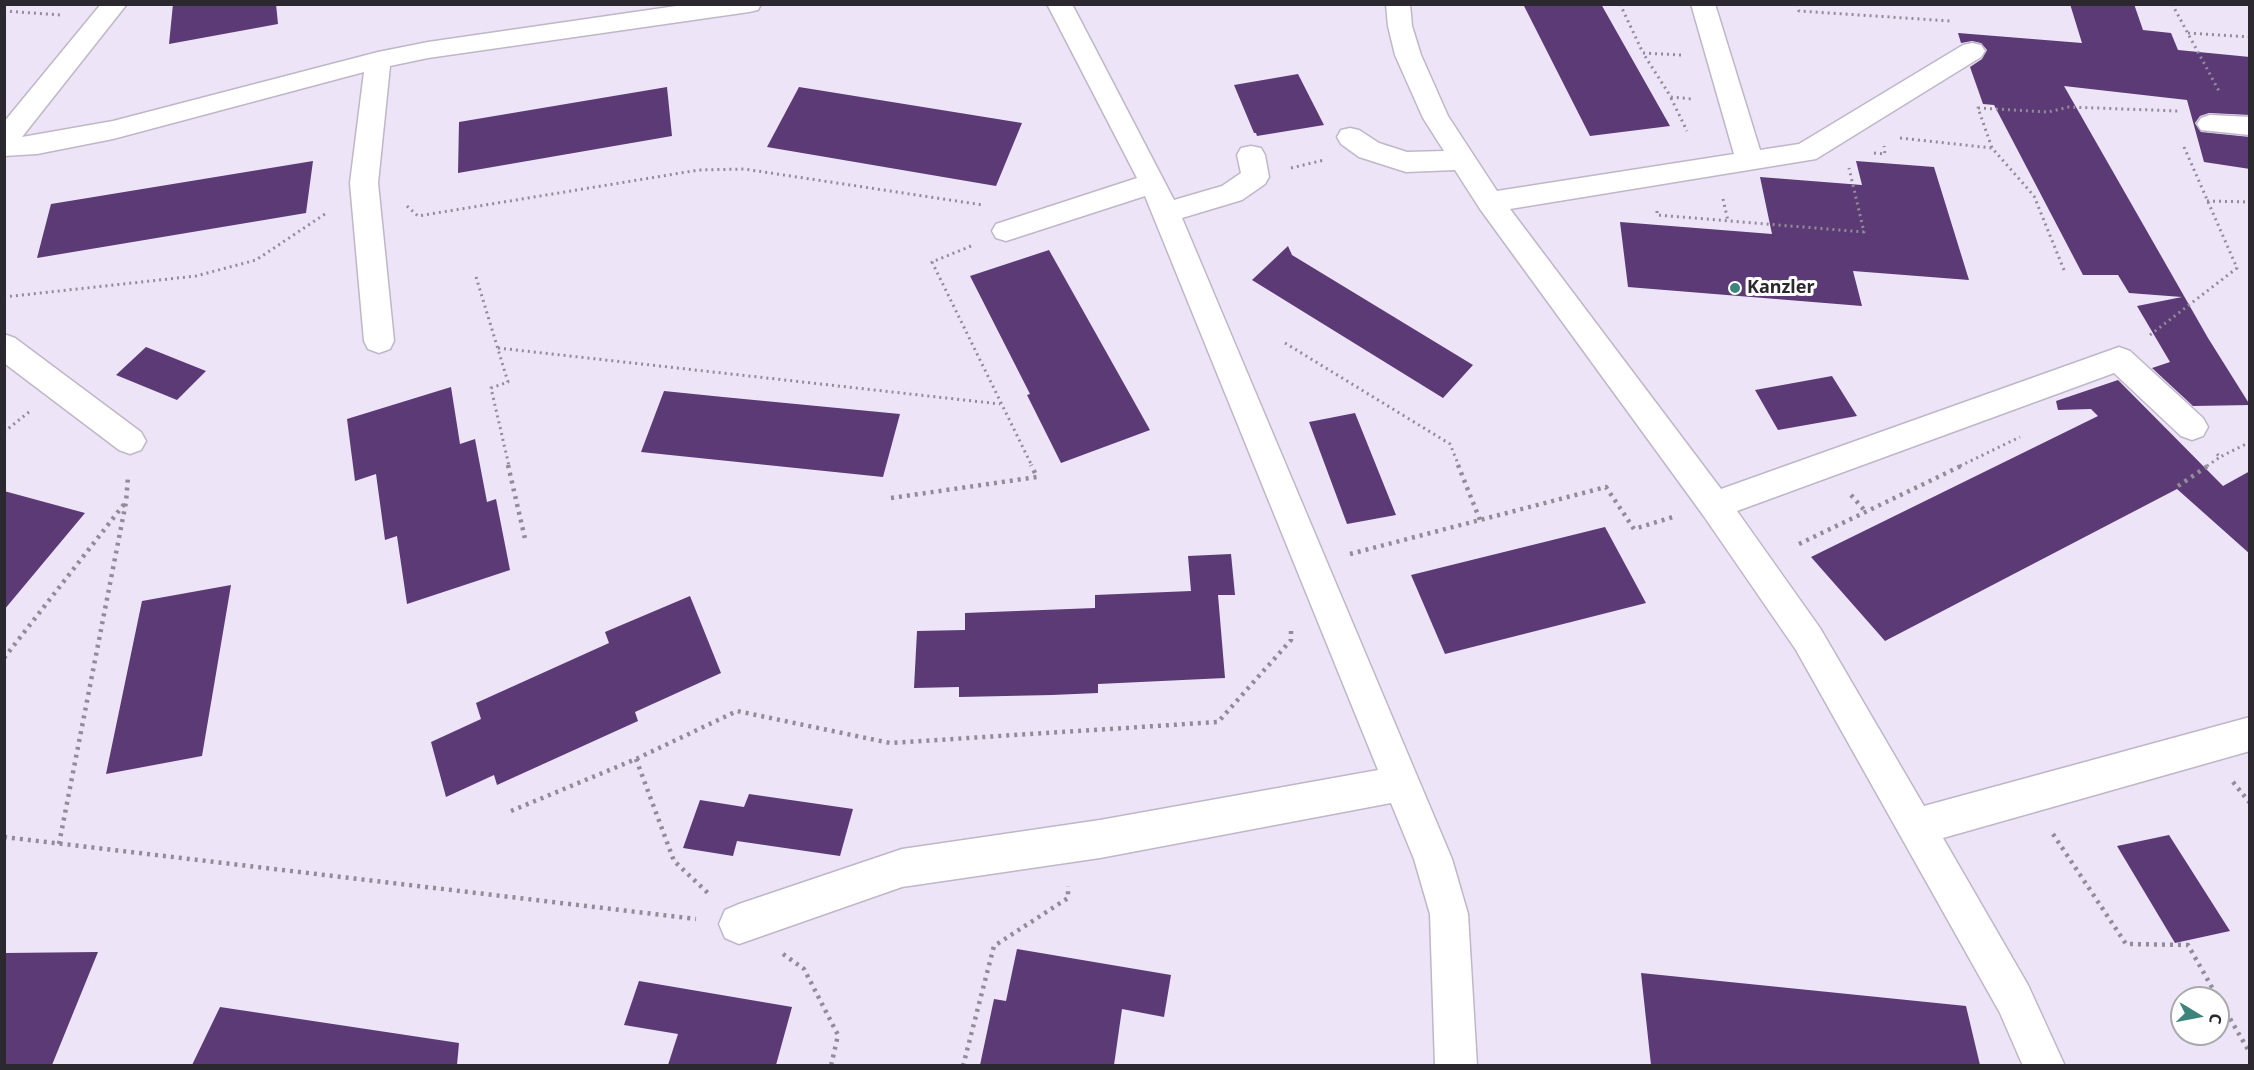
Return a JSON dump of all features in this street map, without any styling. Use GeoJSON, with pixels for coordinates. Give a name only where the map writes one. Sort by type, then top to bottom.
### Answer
{"type":"FeatureCollection","features":[{"type":"Feature","properties":{"kind":"street"},"geometry":{"type":"LineString","coordinates":[[4,147],[37,145],[103,133],[378,60],[428,50],[749,4]]}},
{"type":"Feature","properties":{"kind":"street"},"geometry":{"type":"LineString","coordinates":[[1059,4],[1153,183],[1433,859],[1449,914],[1456,1065]]}},
{"type":"Feature","properties":{"kind":"street"},"geometry":{"type":"LineString","coordinates":[[1398,4],[1400,26],[1408,55],[1436,118],[1490,202],[1714,505],[1808,639],[2014,999],[2045,1065]]}},
{"type":"Feature","properties":{"kind":"street"},"geometry":{"type":"LineString","coordinates":[[1703,4],[1750,161]]}},
{"type":"Feature","properties":{"kind":"street"},"geometry":{"type":"LineString","coordinates":[[4,141],[109,12]]}},
{"type":"Feature","properties":{"kind":"street"},"geometry":{"type":"LineString","coordinates":[[1490,202],[1806,152],[1972,51]]}},
{"type":"Feature","properties":{"kind":"street"},"geometry":{"type":"LineString","coordinates":[[378,60],[364,183],[379,341]]}},
{"type":"Feature","properties":{"kind":"street"},"geometry":{"type":"LineString","coordinates":[[2202,118],[2244,126]]}},
{"type":"Feature","properties":{"kind":"street"},"geometry":{"type":"LineString","coordinates":[[1360,143],[1406,162],[1463,160]]}},
{"type":"Feature","properties":{"kind":"street"},"geometry":{"type":"LineString","coordinates":[[1165,213],[1232,193],[1253,166]]}},
{"type":"Feature","properties":{"kind":"street"},"geometry":{"type":"LineString","coordinates":[[1006,231],[1153,183]]}},
{"type":"Feature","properties":{"kind":"street"},"geometry":{"type":"LineString","coordinates":[[4,346],[130,441]]}},
{"type":"Feature","properties":{"kind":"street"},"geometry":{"type":"LineString","coordinates":[[1714,505],[2119,359],[2192,427]]}},
{"type":"Feature","properties":{"kind":"street"},"geometry":{"type":"LineString","coordinates":[[1916,827],[2250,734]]}},
{"type":"Feature","properties":{"kind":"street"},"geometry":{"type":"LineString","coordinates":[[739,924],[902,868],[1069,843],[1403,783]]}},
{"type":"Feature","properties":{"kind":"path"},"geometry":{"type":"LineString","coordinates":[[1620,4],[1643,53],[1671,97],[1687,131]]}},
{"type":"Feature","properties":{"kind":"path"},"geometry":{"type":"LineString","coordinates":[[1797,4],[1799,11],[1965,22],[1972,51]]}},
{"type":"Feature","properties":{"kind":"path"},"geometry":{"type":"LineString","coordinates":[[2172,4],[2244,126]]}},
{"type":"Feature","properties":{"kind":"path"},"geometry":{"type":"LineString","coordinates":[[4,11],[109,12]]}},
{"type":"Feature","properties":{"kind":"path"},"geometry":{"type":"LineString","coordinates":[[2188,33],[2250,37]]}},
{"type":"Feature","properties":{"kind":"path"},"geometry":{"type":"LineString","coordinates":[[1643,53],[1719,57]]}},
{"type":"Feature","properties":{"kind":"path"},"geometry":{"type":"LineString","coordinates":[[1671,97],[1732,102]]}},
{"type":"Feature","properties":{"kind":"path"},"geometry":{"type":"LineString","coordinates":[[2064,270],[2034,196],[1992,148],[1978,108],[2048,112],[2069,106],[2202,118]]}},
{"type":"Feature","properties":{"kind":"path"},"geometry":{"type":"LineString","coordinates":[[2119,359],[2237,268],[2179,137],[2202,118]]}},
{"type":"Feature","properties":{"kind":"path"},"geometry":{"type":"LineString","coordinates":[[1865,152],[1885,154],[1884,137]]}},
{"type":"Feature","properties":{"kind":"path"},"geometry":{"type":"LineString","coordinates":[[1894,138],[1992,148]]}},
{"type":"Feature","properties":{"kind":"path"},"geometry":{"type":"LineString","coordinates":[[1253,166],[1360,143]]}},
{"type":"Feature","properties":{"kind":"path"},"geometry":{"type":"LineString","coordinates":[[1650,177],[1657,215],[1864,232],[1848,162]]}},
{"type":"Feature","properties":{"kind":"path"},"geometry":{"type":"LineString","coordinates":[[4,297],[196,276],[246,263],[256,260],[313,220],[339,206],[394,195],[418,216],[699,170],[744,169],[995,207],[1006,231],[932,262],[1037,477],[891,498]]}},
{"type":"Feature","properties":{"kind":"path"},"geometry":{"type":"LineString","coordinates":[[2207,201],[2250,202]]}},
{"type":"Feature","properties":{"kind":"path"},"geometry":{"type":"LineString","coordinates":[[476,277],[508,382],[491,388],[526,543]]}},
{"type":"Feature","properties":{"kind":"path"},"geometry":{"type":"LineString","coordinates":[[1285,343],[1450,444],[1479,520]]}},
{"type":"Feature","properties":{"kind":"path"},"geometry":{"type":"LineString","coordinates":[[498,348],[1001,404]]}},
{"type":"Feature","properties":{"kind":"path"},"geometry":{"type":"LineString","coordinates":[[1799,544],[2049,423],[2021,395]]}},
{"type":"Feature","properties":{"kind":"path"},"geometry":{"type":"LineString","coordinates":[[59,844],[126,502],[130,441]]}},
{"type":"Feature","properties":{"kind":"path"},"geometry":{"type":"LineString","coordinates":[[2178,486],[2220,457]]}},
{"type":"Feature","properties":{"kind":"path"},"geometry":{"type":"LineString","coordinates":[[1311,564],[1606,487],[1634,529],[1714,505]]}},
{"type":"Feature","properties":{"kind":"path"},"geometry":{"type":"LineString","coordinates":[[4,658],[126,502]]}},
{"type":"Feature","properties":{"kind":"path"},"geometry":{"type":"LineString","coordinates":[[511,811],[636,759],[737,711],[890,743],[1218,722],[1291,640],[1291,621]]}},
{"type":"Feature","properties":{"kind":"path"},"geometry":{"type":"LineString","coordinates":[[636,759],[674,861],[710,894]]}},
{"type":"Feature","properties":{"kind":"path"},"geometry":{"type":"LineString","coordinates":[[2028,795],[2126,944],[2188,945],[2211,986]]}},
{"type":"Feature","properties":{"kind":"path"},"geometry":{"type":"LineString","coordinates":[[4,837],[739,924],[804,969],[838,1035],[831,1065]]}},
{"type":"Feature","properties":{"kind":"path"},"geometry":{"type":"LineString","coordinates":[[963,1065],[993,946],[1068,898],[1069,843]]}},
{"type":"Feature","properties":{"kind":"path"},"geometry":{"type":"LineString","coordinates":[[2230,1019],[2250,1053]]}},
{"type":"Feature","properties":{"kind":"building"},"geometry":{"type":"Polygon","coordinates":[[[173,4],[276,4],[278,24],[169,44],[173,4]]]}},
{"type":"Feature","properties":{"kind":"building"},"geometry":{"type":"Polygon","coordinates":[[[1523,4],[1601,4],[1670,126],[1590,136],[1523,4]]]}},
{"type":"Feature","properties":{"kind":"building"},"geometry":{"type":"Polygon","coordinates":[[[2070,4],[2134,4],[2143,30],[2171,33],[2178,50],[2250,57],[2250,115],[2209,113],[2200,116],[2195,123],[2201,132],[2250,137],[2250,169],[2204,162],[2187,100],[2064,86],[2208,338],[2250,405],[2193,406],[2152,368],[2170,362],[2137,306],[2182,297],[2129,293],[2118,275],[2083,275],[1994,105],[1983,104],[1970,67],[1982,59],[1987,50],[1981,43],[1972,41],[1961,43],[1958,33],[2082,43],[2070,4]]]}},
{"type":"Feature","properties":{"kind":"building"},"geometry":{"type":"Polygon","coordinates":[[[1298,74],[1324,125],[1257,136],[1234,85],[1298,74]]]}},
{"type":"Feature","properties":{"kind":"building"},"geometry":{"type":"Polygon","coordinates":[[[667,87],[672,136],[458,173],[459,122],[667,87]]]}},
{"type":"Feature","properties":{"kind":"building"},"geometry":{"type":"Polygon","coordinates":[[[799,87],[1022,123],[996,186],[767,147],[799,87]]]}},
{"type":"Feature","properties":{"kind":"building"},"geometry":{"type":"Polygon","coordinates":[[[313,161],[306,213],[37,258],[51,204],[313,161]]]}},
{"type":"Feature","properties":{"kind":"building"},"geometry":{"type":"Polygon","coordinates":[[[1856,161],[1934,167],[1969,280],[1853,271],[1862,306],[1628,287],[1620,222],[1772,234],[1760,177],[1862,185],[1856,161]]]}},
{"type":"Feature","properties":{"kind":"building"},"geometry":{"type":"Polygon","coordinates":[[[1288,246],[1292,255],[1473,365],[1443,398],[1252,280],[1288,246]]]}},
{"type":"Feature","properties":{"kind":"building"},"geometry":{"type":"Polygon","coordinates":[[[1049,250],[1150,430],[1061,463],[1027,395],[1030,394],[970,276],[1049,250]]]}},
{"type":"Feature","properties":{"kind":"building"},"geometry":{"type":"Polygon","coordinates":[[[146,347],[206,371],[177,400],[116,375],[146,347]]]}},
{"type":"Feature","properties":{"kind":"building"},"geometry":{"type":"Polygon","coordinates":[[[1832,376],[1857,416],[1778,430],[1755,390],[1832,376]]]}},
{"type":"Feature","properties":{"kind":"building"},"geometry":{"type":"Polygon","coordinates":[[[2118,380],[2223,486],[2250,471],[2250,554],[2177,489],[1885,641],[1811,557],[2098,416],[2091,409],[2058,410],[2056,401],[2118,380]]]}},
{"type":"Feature","properties":{"kind":"building"},"geometry":{"type":"Polygon","coordinates":[[[451,387],[460,444],[475,439],[487,502],[496,499],[510,570],[407,604],[397,536],[385,540],[376,474],[355,481],[347,419],[451,387]]]}},
{"type":"Feature","properties":{"kind":"building"},"geometry":{"type":"Polygon","coordinates":[[[664,391],[900,414],[883,477],[641,452],[664,391]]]}},
{"type":"Feature","properties":{"kind":"building"},"geometry":{"type":"Polygon","coordinates":[[[1355,413],[1396,515],[1347,524],[1309,422],[1355,413]]]}},
{"type":"Feature","properties":{"kind":"building"},"geometry":{"type":"Polygon","coordinates":[[[4,491],[85,513],[4,610],[4,491]]]}},
{"type":"Feature","properties":{"kind":"building"},"geometry":{"type":"Polygon","coordinates":[[[1605,527],[1646,603],[1445,654],[1411,575],[1605,527]]]}},
{"type":"Feature","properties":{"kind":"building"},"geometry":{"type":"Polygon","coordinates":[[[1231,554],[1235,595],[1218,595],[1225,678],[1098,684],[1098,693],[1052,695],[959,697],[959,687],[914,688],[917,631],[965,630],[965,613],[1095,608],[1095,595],[1191,591],[1188,556],[1231,554]]]}},
{"type":"Feature","properties":{"kind":"building"},"geometry":{"type":"Polygon","coordinates":[[[231,585],[202,756],[106,774],[142,601],[231,585]]]}},
{"type":"Feature","properties":{"kind":"building"},"geometry":{"type":"Polygon","coordinates":[[[690,596],[721,673],[635,712],[638,721],[497,785],[494,775],[446,797],[431,742],[481,719],[476,703],[609,643],[605,632],[690,596]]]}},
{"type":"Feature","properties":{"kind":"building"},"geometry":{"type":"Polygon","coordinates":[[[749,794],[853,809],[840,856],[737,841],[733,856],[683,848],[700,800],[744,807],[749,794]]]}},
{"type":"Feature","properties":{"kind":"building"},"geometry":{"type":"Polygon","coordinates":[[[2169,835],[2230,931],[2175,943],[2117,846],[2169,835]]]}},
{"type":"Feature","properties":{"kind":"building"},"geometry":{"type":"Polygon","coordinates":[[[1017,949],[1171,975],[1164,1017],[1122,1009],[1114,1065],[980,1065],[994,999],[1006,1001],[1017,949]]]}},
{"type":"Feature","properties":{"kind":"building"},"geometry":{"type":"Polygon","coordinates":[[[98,952],[52,1065],[4,1065],[4,953],[98,952]]]}},
{"type":"Feature","properties":{"kind":"building"},"geometry":{"type":"Polygon","coordinates":[[[1641,973],[1966,1006],[1980,1065],[1651,1065],[1641,973]]]}},
{"type":"Feature","properties":{"kind":"building"},"geometry":{"type":"Polygon","coordinates":[[[639,981],[792,1007],[776,1065],[668,1065],[678,1034],[624,1025],[639,981]]]}},
{"type":"Feature","properties":{"kind":"building"},"geometry":{"type":"Polygon","coordinates":[[[220,1007],[459,1043],[457,1065],[192,1065],[220,1007]]]}},
{"type":"Feature","properties":{"kind":"place","name":"Kanzler"},"geometry":{"type":"Point","coordinates":[1735,288]}}]}
